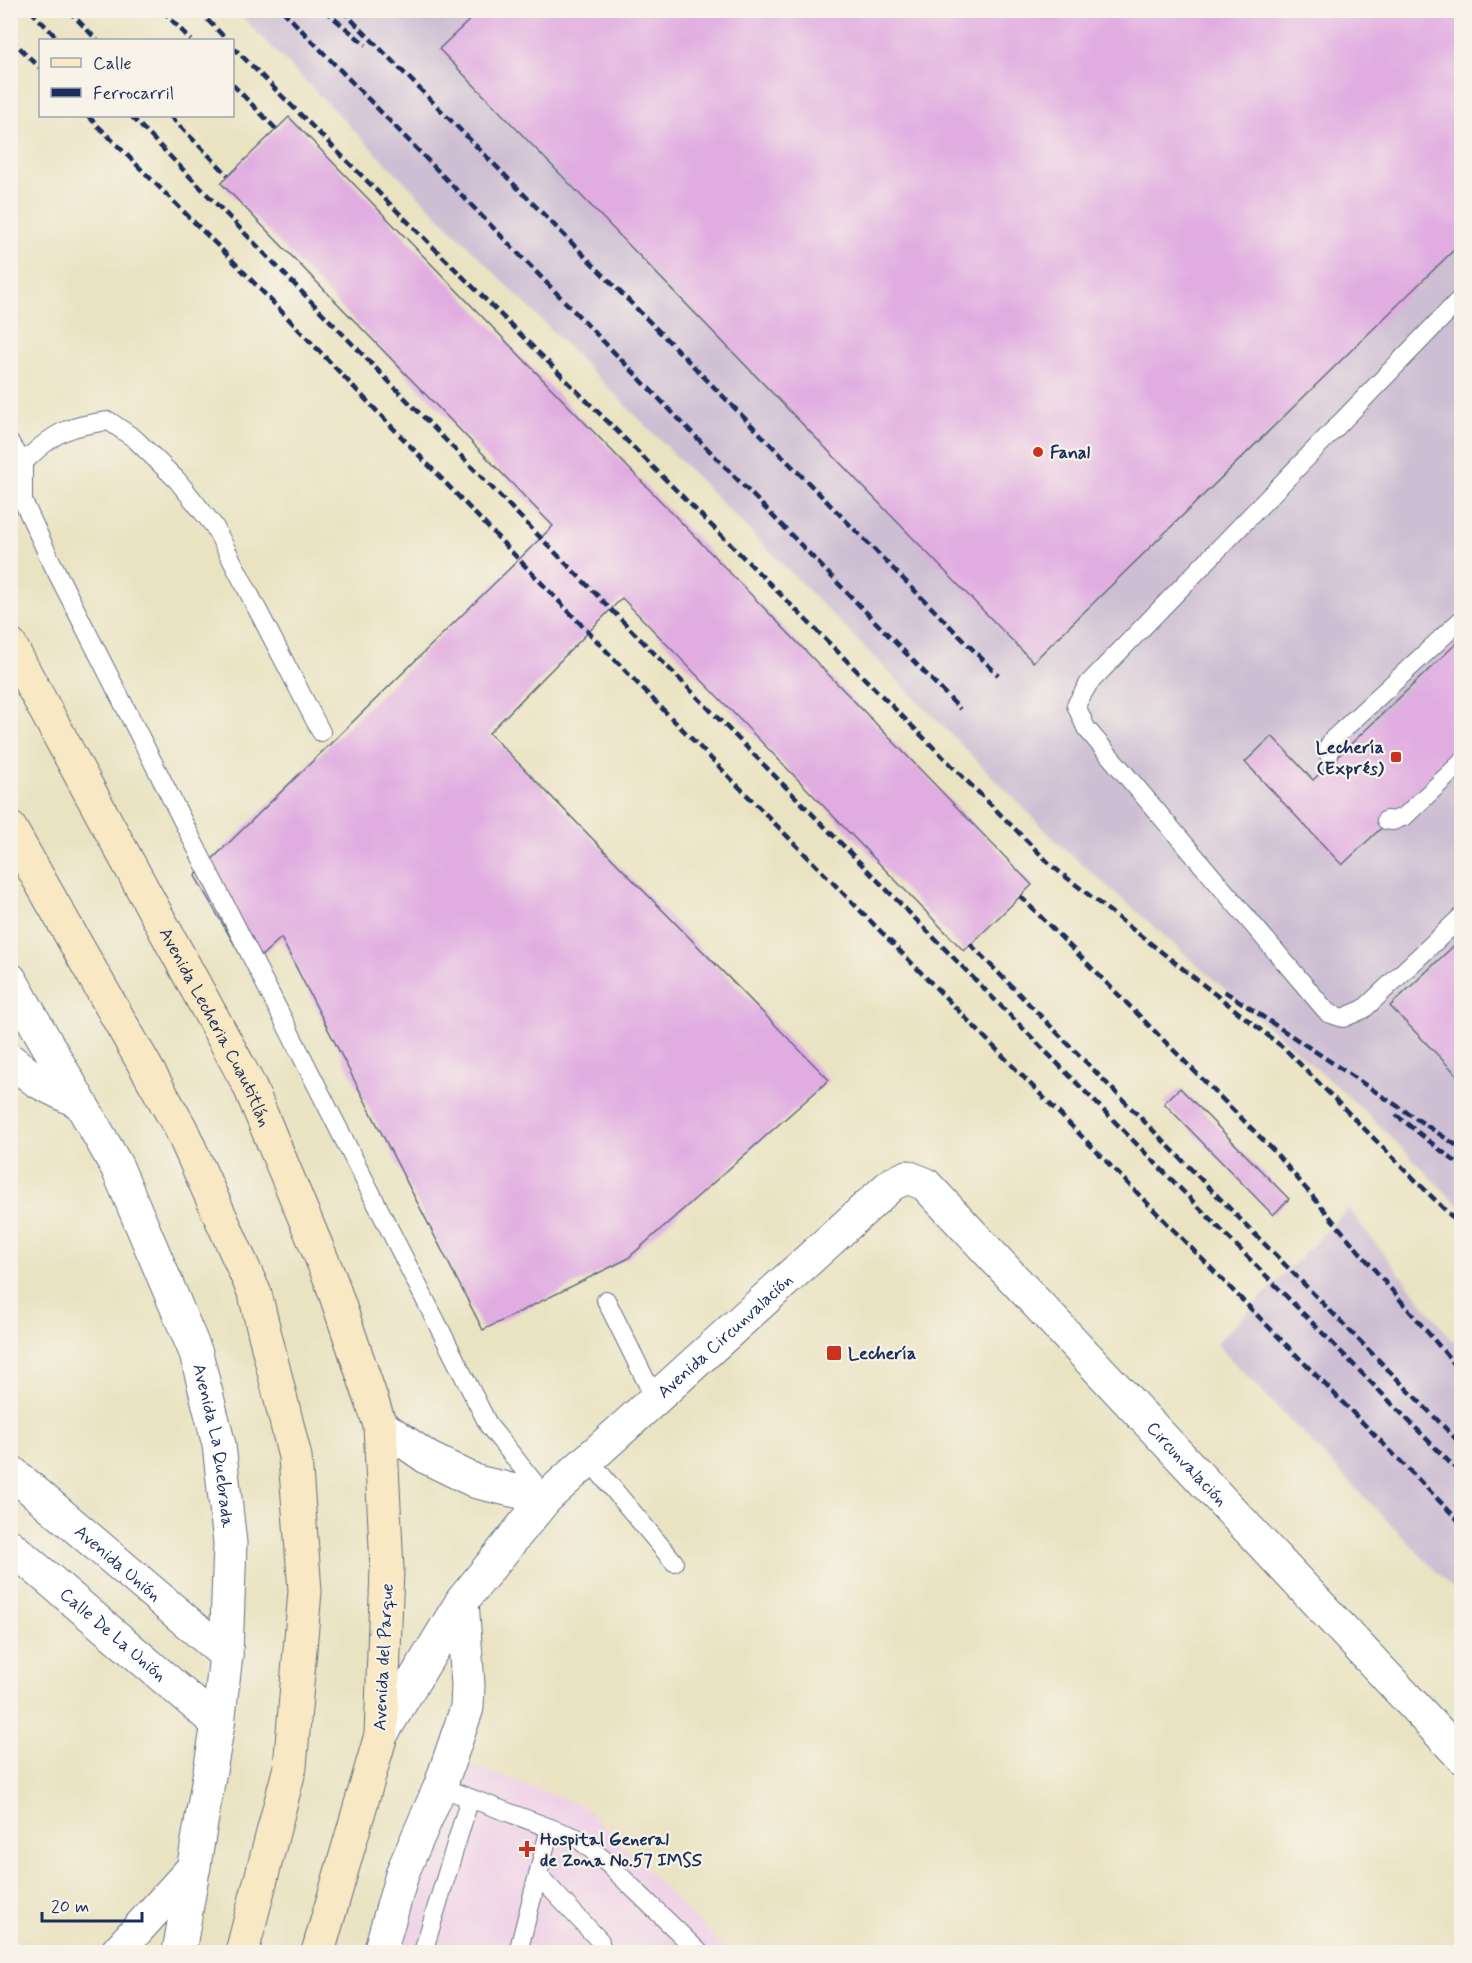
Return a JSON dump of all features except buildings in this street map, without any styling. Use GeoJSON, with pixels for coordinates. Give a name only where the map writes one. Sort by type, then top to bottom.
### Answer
{"type":"FeatureCollection","features":[{"type":"Feature","properties":{"kind":"main road","name":"Avenida Lecheria Cuautitlán"},"geometry":{"type":"LineString","coordinates":[[10,645],[249,1084],[331,1281],[380,1425]]}},
{"type":"Feature","properties":{"kind":"main road"},"geometry":{"type":"LineString","coordinates":[[10,828],[185,1139],[255,1294],[295,1458],[305,1591],[290,1767],[242,1953]]}},
{"type":"Feature","properties":{"kind":"main road","name":"Avenida del Parque"},"geometry":{"type":"LineString","coordinates":[[318,1953],[381,1735],[387,1569],[380,1425]]}},
{"type":"Feature","properties":{"kind":"street","name":"Avenida La Quebrada"},"geometry":{"type":"LineString","coordinates":[[10,979],[117,1167],[196,1353],[219,1444],[230,1542],[226,1655],[218,1724],[179,1952]]}},
{"type":"Feature","properties":{"kind":"street"},"geometry":{"type":"LineString","coordinates":[[10,1060],[38,1082],[79,1102]]}},
{"type":"Feature","properties":{"kind":"street","name":"Avenida Circunvalación"},"geometry":{"type":"LineString","coordinates":[[381,1735],[462,1601],[546,1498],[892,1184],[907,1177]]}},
{"type":"Feature","properties":{"kind":"street","name":"Circunvalación"},"geometry":{"type":"LineString","coordinates":[[907,1177],[925,1184],[1461,1757]]}},
{"type":"Feature","properties":{"kind":"street"},"geometry":{"type":"LineString","coordinates":[[380,1425],[428,1458],[477,1482],[546,1498]]}},
{"type":"Feature","properties":{"kind":"street","name":"Avenida Unión"},"geometry":{"type":"LineString","coordinates":[[10,1471],[226,1655]]}},
{"type":"Feature","properties":{"kind":"street","name":"Calle De La Unión"},"geometry":{"type":"LineString","coordinates":[[10,1546],[218,1724]]}},
{"type":"Feature","properties":{"kind":"street"},"geometry":{"type":"LineString","coordinates":[[380,1953],[403,1871],[440,1787],[467,1708],[468,1685],[462,1601]]}},
{"type":"Feature","properties":{"kind":"street"},"geometry":{"type":"LineString","coordinates":[[117,1953],[194,1867]]}},
{"type":"Feature","properties":{"kind":"lane"},"geometry":{"type":"LineString","coordinates":[[1461,297],[1089,683],[1076,705],[1086,728],[1328,1013],[1344,1018],[1364,1009],[1461,915]]}},
{"type":"Feature","properties":{"kind":"lane"},"geometry":{"type":"LineString","coordinates":[[23,463],[47,439],[79,424],[109,421],[135,439],[177,480],[214,526],[321,732]]}},
{"type":"Feature","properties":{"kind":"lane"},"geometry":{"type":"LineString","coordinates":[[10,443],[23,463],[22,501],[49,557],[489,1426],[546,1498]]}},
{"type":"Feature","properties":{"kind":"lane"},"geometry":{"type":"LineString","coordinates":[[1329,755],[1328,747],[1333,739],[1461,619]]}},
{"type":"Feature","properties":{"kind":"lane"},"geometry":{"type":"LineString","coordinates":[[1386,820],[1393,821],[1405,816],[1461,762]]}},
{"type":"Feature","properties":{"kind":"lane"},"geometry":{"type":"LineString","coordinates":[[606,1300],[655,1399]]}},
{"type":"Feature","properties":{"kind":"lane"},"geometry":{"type":"LineString","coordinates":[[589,1460],[674,1562]]}},
{"type":"Feature","properties":{"kind":"lane"},"geometry":{"type":"LineString","coordinates":[[440,1787],[577,1838],[603,1859],[699,1953]]}},
{"type":"Feature","properties":{"kind":"lane"},"geometry":{"type":"LineString","coordinates":[[423,1953],[470,1798]]}},
{"type":"Feature","properties":{"kind":"lane"},"geometry":{"type":"LineString","coordinates":[[518,1953],[550,1828]]}},
{"type":"Feature","properties":{"kind":"lane"},"geometry":{"type":"LineString","coordinates":[[538,1875],[600,1941],[601,1953]]}},
{"type":"Feature","properties":{"kind":"shaded area"},"geometry":{"type":"Polygon","coordinates":[[[236,11],[1461,11],[1461,1208],[1367,1113],[1057,842],[236,11]]]}},
{"type":"Feature","properties":{"kind":"shaded area"},"geometry":{"type":"Polygon","coordinates":[[[1348,1209],[1461,1351],[1461,1597],[1216,1344],[1348,1209]]]}},
{"type":"Feature","properties":{"kind":"shaded area","name":"Hospital General de Zona No.57 IMSS"},"geometry":{"type":"Polygon","coordinates":[[[474,1766],[583,1806],[728,1952],[393,1952],[411,1886],[443,1812],[474,1766]]]}},
{"type":"Feature","properties":{"kind":"railway"},"geometry":{"type":"LineString","coordinates":[[30,10],[58,39]]}},
{"type":"Feature","properties":{"kind":"railway"},"geometry":{"type":"LineString","coordinates":[[68,10],[96,39]]}},
{"type":"Feature","properties":{"kind":"railway"},"geometry":{"type":"LineString","coordinates":[[162,10],[190,39]]}},
{"type":"Feature","properties":{"kind":"railway"},"geometry":{"type":"LineString","coordinates":[[198,10],[226,39]]}},
{"type":"Feature","properties":{"kind":"railway"},"geometry":{"type":"LineString","coordinates":[[282,10],[960,709]]}},
{"type":"Feature","properties":{"kind":"railway"},"geometry":{"type":"LineString","coordinates":[[324,10],[366,45]]}},
{"type":"Feature","properties":{"kind":"railway"},"geometry":{"type":"LineString","coordinates":[[342,10],[998,675]]}},
{"type":"Feature","properties":{"kind":"railway"},"geometry":{"type":"LineString","coordinates":[[10,38],[39,67]]}},
{"type":"Feature","properties":{"kind":"railway"},"geometry":{"type":"LineString","coordinates":[[234,48],[1052,866],[1285,1049],[1462,1227]]}},
{"type":"Feature","properties":{"kind":"railway"},"geometry":{"type":"LineString","coordinates":[[234,86],[276,129]]}},
{"type":"Feature","properties":{"kind":"railway"},"geometry":{"type":"LineString","coordinates":[[89,117],[237,265],[639,685],[1462,1524]]}},
{"type":"Feature","properties":{"kind":"railway"},"geometry":{"type":"LineString","coordinates":[[132,117],[534,531],[1462,1475]]}},
{"type":"Feature","properties":{"kind":"railway"},"geometry":{"type":"LineString","coordinates":[[171,117],[228,175]]}},
{"type":"Feature","properties":{"kind":"railway"},"geometry":{"type":"LineString","coordinates":[[1020,896],[1275,1152],[1462,1373]]}},
{"type":"Feature","properties":{"kind":"railway"},"geometry":{"type":"LineString","coordinates":[[970,944],[1462,1445]]}},
{"type":"Feature","properties":{"kind":"railway"},"geometry":{"type":"LineString","coordinates":[[1224,991],[1462,1149]]}},
{"type":"Feature","properties":{"kind":"railway"},"geometry":{"type":"LineString","coordinates":[[1396,1115],[1462,1167]]}},
{"type":"Feature","properties":{"kind":"place","name":"Fanal"},"geometry":{"type":"Point","coordinates":[1038,452]}},
{"type":"Feature","properties":{"kind":"place","name":"Lechería (Exprés)"},"geometry":{"type":"Point","coordinates":[1396,757]}},
{"type":"Feature","properties":{"kind":"place","name":"Lechería"},"geometry":{"type":"Point","coordinates":[834,1353]}},
{"type":"Feature","properties":{"kind":"place","name":"Hospital General de Zona No.57 IMSS"},"geometry":{"type":"Point","coordinates":[527,1849]}}]}
